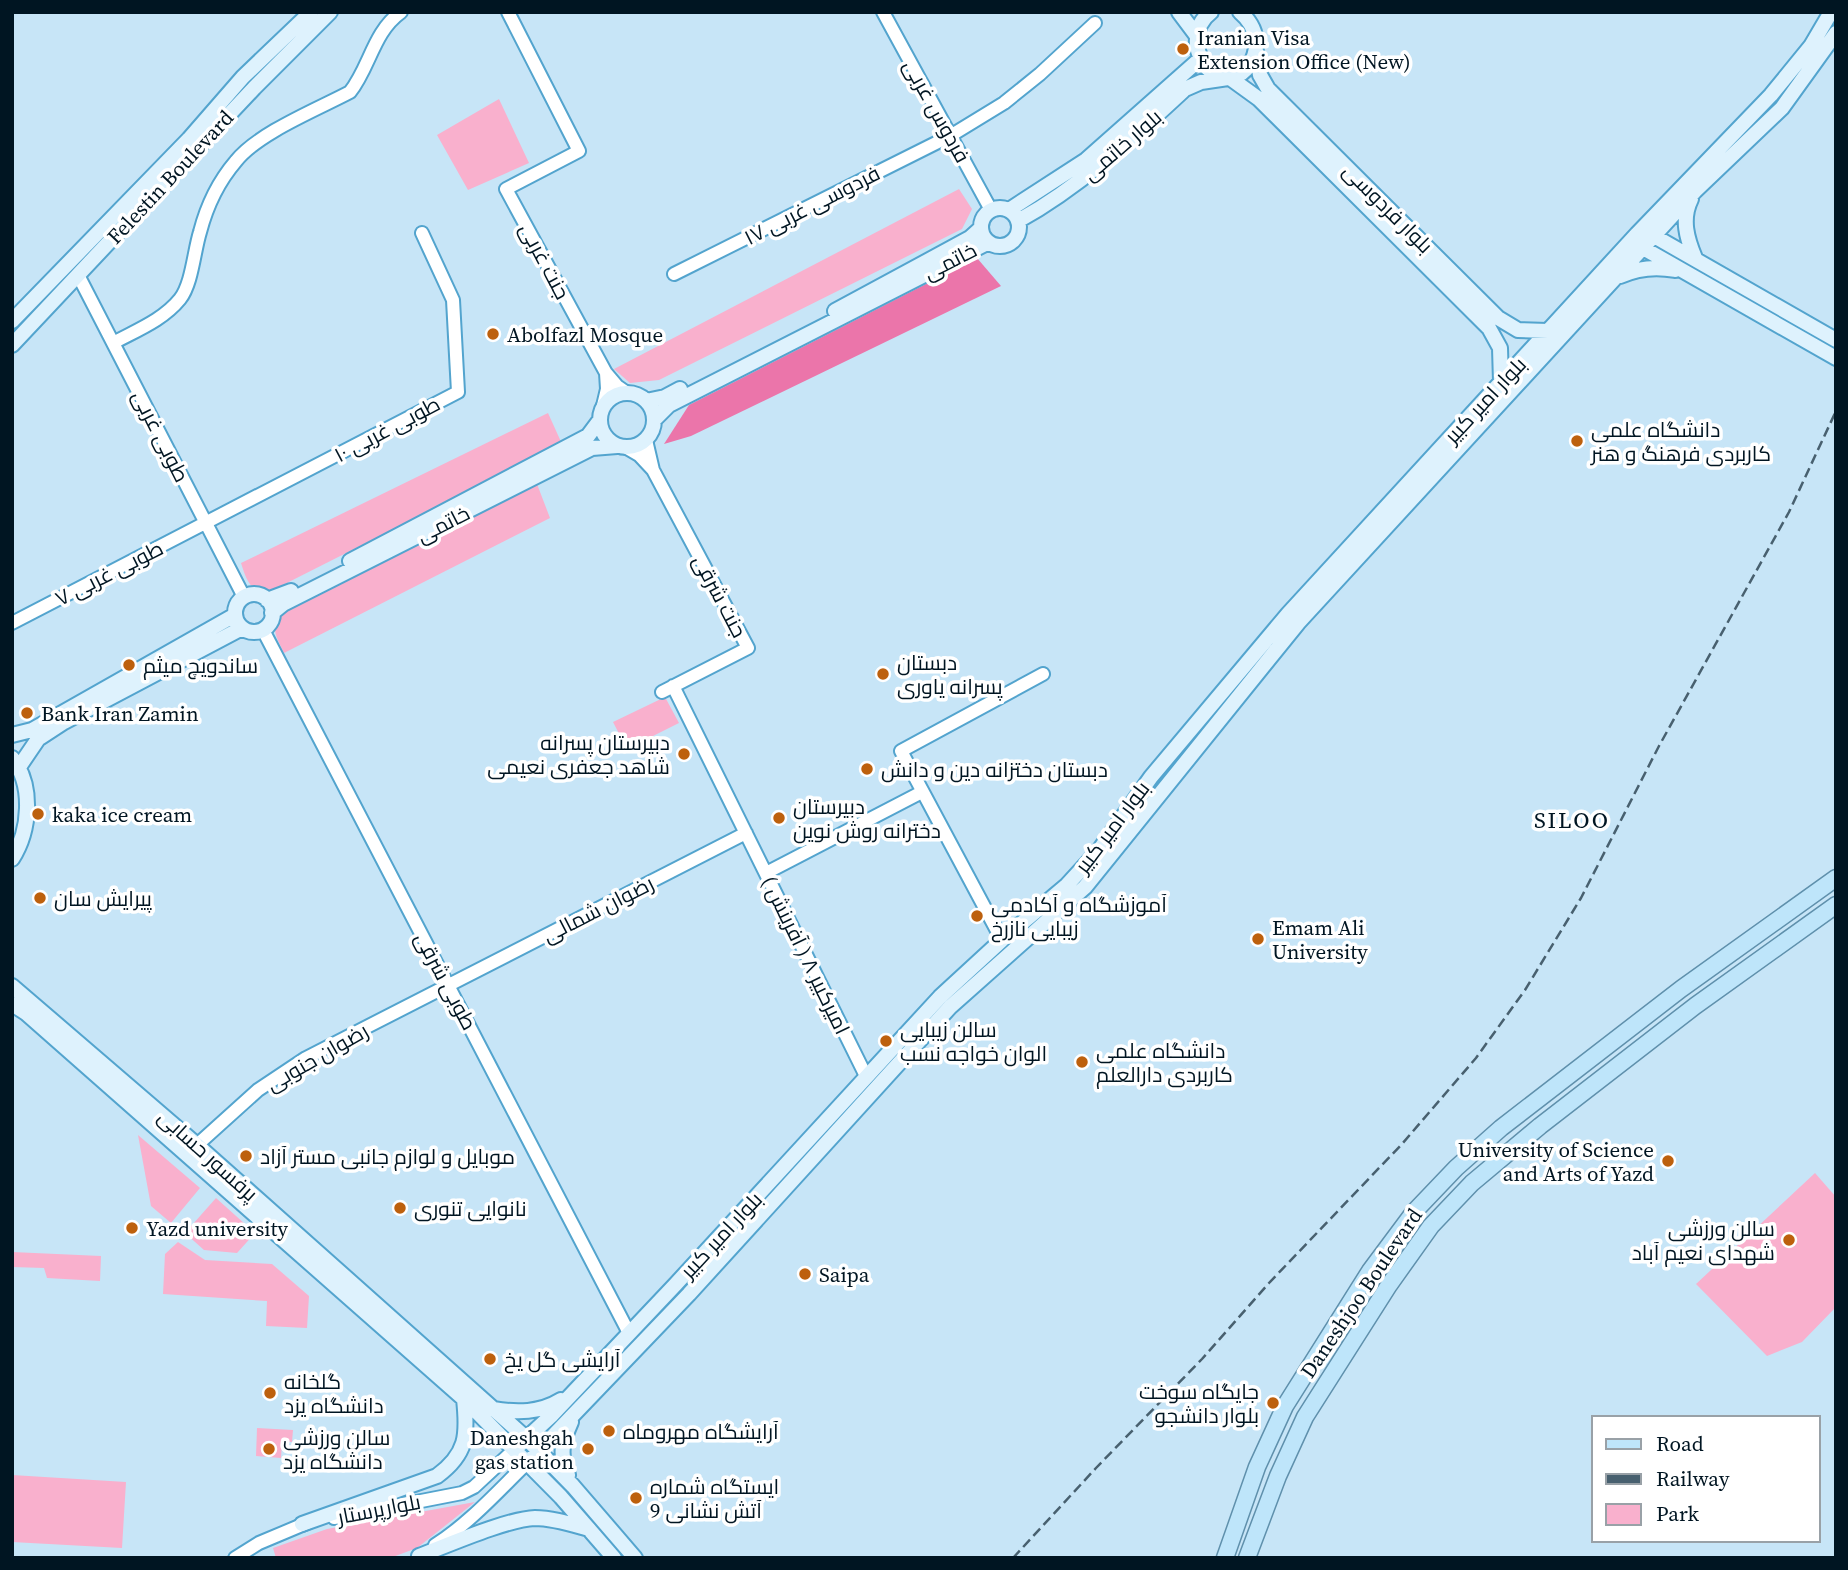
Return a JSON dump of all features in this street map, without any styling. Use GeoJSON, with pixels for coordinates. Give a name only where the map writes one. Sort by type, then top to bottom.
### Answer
{"type":"FeatureCollection","features":[{"type":"Feature","properties":{"kind":"main road","name":"Felestin Boulevard"},"geometry":{"type":"LineString","coordinates":[[12,321],[189,139],[243,77],[311,12]]}},
{"type":"Feature","properties":{"kind":"main road","name":"Felestin Boulevard"},"geometry":{"type":"LineString","coordinates":[[12,345],[254,88],[330,12]]}},
{"type":"Feature","properties":{"kind":"main road"},"geometry":{"type":"LineString","coordinates":[[1180,12],[1197,36]]}},
{"type":"Feature","properties":{"kind":"main road"},"geometry":{"type":"LineString","coordinates":[[1200,59],[1197,36],[1200,24],[1211,12]]}},
{"type":"Feature","properties":{"kind":"main road"},"geometry":{"type":"LineString","coordinates":[[1240,12],[1254,29]]}},
{"type":"Feature","properties":{"kind":"main road"},"geometry":{"type":"LineString","coordinates":[[1640,241],[1654,236],[1691,186],[1811,46],[1831,12]]}},
{"type":"Feature","properties":{"kind":"main road","name":"بلوار فردوسی"},"geometry":{"type":"LineString","coordinates":[[1254,29],[1260,75],[1268,89],[1498,318],[1518,330],[1548,331]]}},
{"type":"Feature","properties":{"kind":"main road"},"geometry":{"type":"LineString","coordinates":[[1695,258],[1688,242],[1685,224],[1691,186],[1782,108],[1836,33]]}},
{"type":"Feature","properties":{"kind":"main road"},"geometry":{"type":"LineString","coordinates":[[1229,78],[1245,71],[1256,51]]}},
{"type":"Feature","properties":{"kind":"main road","name":"بلوار فردوسی"},"geometry":{"type":"LineString","coordinates":[[1200,59],[1214,74],[1229,78],[1259,99],[1489,328],[1500,348],[1501,382]]}},
{"type":"Feature","properties":{"kind":"main road","name":"بلوار خاتمی"},"geometry":{"type":"LineString","coordinates":[[1014,216],[1086,160],[1200,59]]}},
{"type":"Feature","properties":{"kind":"main road"},"geometry":{"type":"LineString","coordinates":[[243,77],[254,88]]}},
{"type":"Feature","properties":{"kind":"main road","name":"بلوار خاتمی"},"geometry":{"type":"LineString","coordinates":[[1014,216],[1050,204],[1094,171],[1185,89],[1201,82],[1229,78]]}},
{"type":"Feature","properties":{"kind":"main road","name":"بلوار امیر کبیر"},"geometry":{"type":"LineString","coordinates":[[527,1463],[752,1226],[950,1007],[1085,887],[1298,623],[1501,382],[1691,186]]}},
{"type":"Feature","properties":{"kind":"main road"},"geometry":{"type":"LineString","coordinates":[[998,208],[1014,216],[1019,233],[1009,245],[994,246],[988,243],[980,229],[981,221],[991,210],[998,208]]}},
{"type":"Feature","properties":{"kind":"main road","name":"خاتمی"},"geometry":{"type":"LineString","coordinates":[[646,401],[665,397],[846,305],[970,238],[980,229]]}},
{"type":"Feature","properties":{"kind":"main road"},"geometry":{"type":"LineString","coordinates":[[1654,236],[1836,340]]}},
{"type":"Feature","properties":{"kind":"main road"},"geometry":{"type":"LineString","coordinates":[[1640,241],[1685,271],[1836,358]]}},
{"type":"Feature","properties":{"kind":"main road","name":"بلوار امیر کبیر"},"geometry":{"type":"LineString","coordinates":[[515,1450],[629,1333],[940,997],[1067,885],[1100,849],[1159,767],[1288,614],[1390,513],[1615,278],[1640,241]]}},
{"type":"Feature","properties":{"kind":"main road","name":"خاتمی"},"geometry":{"type":"LineString","coordinates":[[654,420],[669,405],[988,243]]}},
{"type":"Feature","properties":{"kind":"main road"},"geometry":{"type":"LineString","coordinates":[[1615,278],[1637,269],[1661,267],[1685,271]]}},
{"type":"Feature","properties":{"kind":"main road"},"geometry":{"type":"LineString","coordinates":[[627,393],[646,401],[651,407],[654,420],[646,440],[634,447],[622,447],[605,435],[601,415],[612,398],[627,393]]}},
{"type":"Feature","properties":{"kind":"main road","name":"خاتمی"},"geometry":{"type":"LineString","coordinates":[[270,606],[281,596],[588,436],[601,415]]}},
{"type":"Feature","properties":{"kind":"main road","name":"خاتمی"},"geometry":{"type":"LineString","coordinates":[[270,606],[283,604],[592,448],[622,447]]}},
{"type":"Feature","properties":{"kind":"main road"},"geometry":{"type":"LineString","coordinates":[[256,594],[270,606],[270,622],[263,629],[252,632],[238,622],[237,604],[244,597],[256,594]]}},
{"type":"Feature","properties":{"kind":"main road"},"geometry":{"type":"LineString","coordinates":[[12,735],[32,730],[238,622]]}},
{"type":"Feature","properties":{"kind":"main road"},"geometry":{"type":"LineString","coordinates":[[12,859],[20,847],[26,821],[25,790],[16,762],[38,739],[64,722],[238,622]]}},
{"type":"Feature","properties":{"kind":"main road","name":"Daneshjoo Boulevard"},"geometry":{"type":"LineString","coordinates":[[1226,1558],[1257,1467],[1284,1406],[1370,1271],[1414,1212],[1455,1168],[1501,1128],[1681,989],[1836,878]]}},
{"type":"Feature","properties":{"kind":"main road","name":"Daneshjoo Boulevard"},"geometry":{"type":"LineString","coordinates":[[1247,1558],[1273,1488],[1305,1417],[1389,1285],[1431,1226],[1472,1184],[1540,1126],[1695,1006],[1836,905]]}},
{"type":"Feature","properties":{"kind":"main road"},"geometry":{"type":"LineString","coordinates":[[1708,970],[1721,987]]}},
{"type":"Feature","properties":{"kind":"main road","name":"پرفسور حسابی"},"geometry":{"type":"LineString","coordinates":[[12,986],[197,1145],[526,1438],[573,1486],[635,1558]]}},
{"type":"Feature","properties":{"kind":"main road"},"geometry":{"type":"LineString","coordinates":[[1681,989],[1695,1006]]}},
{"type":"Feature","properties":{"kind":"main road","name":"پرفسور حسابی"},"geometry":{"type":"LineString","coordinates":[[12,1004],[464,1399],[614,1558]]}},
{"type":"Feature","properties":{"kind":"main road"},"geometry":{"type":"LineString","coordinates":[[740,1214],[752,1226]]}},
{"type":"Feature","properties":{"kind":"main road"},"geometry":{"type":"LineString","coordinates":[[493,1409],[508,1412],[539,1410],[568,1396]]}},
{"type":"Feature","properties":{"kind":"main road"},"geometry":{"type":"LineString","coordinates":[[302,1524],[437,1476],[451,1466],[462,1451],[466,1433],[464,1399]]}},
{"type":"Feature","properties":{"kind":"main road"},"geometry":{"type":"LineString","coordinates":[[573,1486],[561,1461],[562,1440],[576,1411]]}},
{"type":"Feature","properties":{"kind":"main road"},"geometry":{"type":"LineString","coordinates":[[416,1557],[506,1524],[532,1518],[554,1519],[589,1529]]}},
{"type":"Feature","properties":{"kind":"street"},"geometry":{"type":"LineString","coordinates":[[113,343],[163,315],[182,296],[215,189],[238,158],[277,130],[350,92],[357,83],[377,37],[401,12]]}},
{"type":"Feature","properties":{"kind":"street","name":"جنت غربی"},"geometry":{"type":"LineString","coordinates":[[508,12],[579,151],[506,189],[606,373],[627,393]]}},
{"type":"Feature","properties":{"kind":"street","name":"فردوس غربی"},"geometry":{"type":"LineString","coordinates":[[883,12],[991,210]]}},
{"type":"Feature","properties":{"kind":"street"},"geometry":{"type":"LineString","coordinates":[[1254,12],[1254,29]]}},
{"type":"Feature","properties":{"kind":"street","name":"فردوسی غربی ۱۷"},"geometry":{"type":"LineString","coordinates":[[674,274],[950,135],[1004,103],[1095,23]]}},
{"type":"Feature","properties":{"kind":"street","name":"طوبی غربی ۱۰"},"geometry":{"type":"LineString","coordinates":[[206,523],[458,392],[453,300],[422,233]]}},
{"type":"Feature","properties":{"kind":"street","name":"طوبی غربی"},"geometry":{"type":"LineString","coordinates":[[78,275],[244,597]]}},
{"type":"Feature","properties":{"kind":"street"},"geometry":{"type":"LineString","coordinates":[[601,415],[607,389],[606,373]]}},
{"type":"Feature","properties":{"kind":"street"},"geometry":{"type":"LineString","coordinates":[[646,440],[653,470]]}},
{"type":"Feature","properties":{"kind":"street"},"geometry":{"type":"LineString","coordinates":[[622,447],[639,455],[653,470]]}},
{"type":"Feature","properties":{"kind":"street","name":"جنت شرقی"},"geometry":{"type":"LineString","coordinates":[[653,470],[748,648],[668,689],[746,833]]}},
{"type":"Feature","properties":{"kind":"street","name":"طوبی غربی ۷"},"geometry":{"type":"LineString","coordinates":[[12,623],[206,523]]}},
{"type":"Feature","properties":{"kind":"street","name":"طوبی شرقی"},"geometry":{"type":"LineString","coordinates":[[263,629],[629,1333]]}},
{"type":"Feature","properties":{"kind":"street"},"geometry":{"type":"LineString","coordinates":[[1002,940],[901,751],[1043,674]]}},
{"type":"Feature","properties":{"kind":"street"},"geometry":{"type":"LineString","coordinates":[[766,873],[922,792]]}},
{"type":"Feature","properties":{"kind":"street","name":"رضوان شمالی"},"geometry":{"type":"LineString","coordinates":[[449,986],[746,833]]}},
{"type":"Feature","properties":{"kind":"street","name":"امیرکبیر ۸ ( آفرینش )"},"geometry":{"type":"LineString","coordinates":[[746,833],[866,1076]]}},
{"type":"Feature","properties":{"kind":"street","name":"رضوان جنوبی"},"geometry":{"type":"LineString","coordinates":[[197,1145],[258,1090],[306,1058],[449,986]]}},
{"type":"Feature","properties":{"kind":"street","name":"بلوارپرستار"},"geometry":{"type":"LineString","coordinates":[[235,1558],[259,1543],[302,1524],[466,1491],[484,1479],[515,1450]]}},
{"type":"Feature","properties":{"kind":"street"},"geometry":{"type":"LineString","coordinates":[[416,1557],[448,1537],[527,1463]]}},
{"type":"Feature","properties":{"kind":"street"},"geometry":{"type":"LineString","coordinates":[[466,1491],[482,1496],[482,1507]]}},
{"type":"Feature","properties":{"kind":"green space"},"geometry":{"type":"Polygon","coordinates":[[[499,99],[529,163],[468,190],[437,135],[499,99]]]}},
{"type":"Feature","properties":{"kind":"green space"},"geometry":{"type":"Polygon","coordinates":[[[959,189],[972,209],[962,229],[659,380],[630,383],[614,369],[959,189]]]}},
{"type":"Feature","properties":{"kind":"green space"},"geometry":{"type":"Polygon","coordinates":[[[548,413],[562,444],[267,593],[256,590],[247,579],[241,563],[548,413]]]}},
{"type":"Feature","properties":{"kind":"green space"},"geometry":{"type":"Polygon","coordinates":[[[537,484],[550,518],[284,653],[275,627],[281,611],[537,484]]]}},
{"type":"Feature","properties":{"kind":"green space"},"geometry":{"type":"Polygon","coordinates":[[[665,697],[679,723],[627,749],[613,722],[665,697]]]}},
{"type":"Feature","properties":{"kind":"green space"},"geometry":{"type":"Polygon","coordinates":[[[138,1135],[200,1188],[171,1223],[151,1206],[138,1135]]]}},
{"type":"Feature","properties":{"kind":"green space","name":"سالن ورزشی شهدای نعیم آباد"},"geometry":{"type":"Polygon","coordinates":[[[1815,1173],[1836,1197],[1836,1307],[1802,1342],[1767,1356],[1696,1284],[1815,1173]]]}},
{"type":"Feature","properties":{"kind":"green space"},"geometry":{"type":"Polygon","coordinates":[[[216,1198],[255,1233],[237,1253],[204,1250],[185,1233],[216,1198]]]}},
{"type":"Feature","properties":{"kind":"green space"},"geometry":{"type":"Polygon","coordinates":[[[178,1242],[205,1260],[272,1264],[309,1296],[307,1328],[266,1326],[267,1301],[163,1294],[165,1254],[178,1242]]]}},
{"type":"Feature","properties":{"kind":"green space"},"geometry":{"type":"Polygon","coordinates":[[[12,1252],[101,1256],[100,1281],[47,1278],[44,1268],[12,1267],[12,1252]]]}},
{"type":"Feature","properties":{"kind":"green space","name":"سالن ورزشی دانشگاه یزد"},"geometry":{"type":"Polygon","coordinates":[[[257,1428],[293,1430],[292,1442],[282,1441],[281,1458],[256,1456],[257,1428]]]}},
{"type":"Feature","properties":{"kind":"green space"},"geometry":{"type":"Polygon","coordinates":[[[12,1475],[126,1482],[122,1548],[12,1542],[12,1475]]]}},
{"type":"Feature","properties":{"kind":"green space"},"geometry":{"type":"Polygon","coordinates":[[[475,1502],[417,1548],[390,1558],[276,1558],[273,1548],[327,1529],[475,1502]]]}},
{"type":"Feature","properties":{"kind":"shaded area"},"geometry":{"type":"Polygon","coordinates":[[[977,258],[1001,286],[691,436],[664,444],[689,405],[977,258]]]}},
{"type":"Feature","properties":{"kind":"railway"},"geometry":{"type":"LineString","coordinates":[[1013,1558],[1402,1144],[1476,1058],[1525,990],[1581,898],[1659,746],[1789,512],[1836,411]]}},
{"type":"Feature","properties":{"kind":"place","name":"Iranian Visa Extension Office (New)"},"geometry":{"type":"Point","coordinates":[1183,49]}},
{"type":"Feature","properties":{"kind":"place","name":"Abolfazl Mosque"},"geometry":{"type":"Point","coordinates":[493,334]}},
{"type":"Feature","properties":{"kind":"place","name":"دانشگاه علمی کاربردی فرهنگ و هنر"},"geometry":{"type":"Point","coordinates":[1577,441]}},
{"type":"Feature","properties":{"kind":"place","name":"ساندویچ میثم"},"geometry":{"type":"Point","coordinates":[129,665]}},
{"type":"Feature","properties":{"kind":"place","name":"دبستان پسرانه یاوری"},"geometry":{"type":"Point","coordinates":[883,674]}},
{"type":"Feature","properties":{"kind":"place","name":"Bank Iran Zamin"},"geometry":{"type":"Point","coordinates":[27,713]}},
{"type":"Feature","properties":{"kind":"place","name":"دبیرستان پسرانه شاهد جعفری نعیمی"},"geometry":{"type":"Point","coordinates":[684,754]}},
{"type":"Feature","properties":{"kind":"place","name":"دبستان دختزانه دین و دانش"},"geometry":{"type":"Point","coordinates":[867,769]}},
{"type":"Feature","properties":{"kind":"place","name":"kaka ice cream"},"geometry":{"type":"Point","coordinates":[38,814]}},
{"type":"Feature","properties":{"kind":"place","name":"دبیرستان دخترانه روش نوین"},"geometry":{"type":"Point","coordinates":[779,818]}},
{"type":"Feature","properties":{"kind":"place","name":"پیرایش سان"},"geometry":{"type":"Point","coordinates":[40,898]}},
{"type":"Feature","properties":{"kind":"place","name":"آموزشگاه و آکادمی زیبایی نازرخ"},"geometry":{"type":"Point","coordinates":[977,916]}},
{"type":"Feature","properties":{"kind":"place","name":"Emam Ali University"},"geometry":{"type":"Point","coordinates":[1258,939]}},
{"type":"Feature","properties":{"kind":"place","name":"سالن زیبایی الوان خواجه نسب"},"geometry":{"type":"Point","coordinates":[886,1041]}},
{"type":"Feature","properties":{"kind":"place","name":"دانشگاه علمی کاربردی دارالعلم"},"geometry":{"type":"Point","coordinates":[1082,1062]}},
{"type":"Feature","properties":{"kind":"place","name":"موبایل و لوازم جانبی مستر آزاد"},"geometry":{"type":"Point","coordinates":[246,1156]}},
{"type":"Feature","properties":{"kind":"place","name":"University of Science and Arts of Yazd"},"geometry":{"type":"Point","coordinates":[1668,1161]}},
{"type":"Feature","properties":{"kind":"place","name":"نانوایی تنوری"},"geometry":{"type":"Point","coordinates":[400,1208]}},
{"type":"Feature","properties":{"kind":"place","name":"Yazd university"},"geometry":{"type":"Point","coordinates":[132,1228]}},
{"type":"Feature","properties":{"kind":"place","name":"سالن ورزشی شهدای نعیم آباد"},"geometry":{"type":"Point","coordinates":[1789,1240]}},
{"type":"Feature","properties":{"kind":"place","name":"Saipa"},"geometry":{"type":"Point","coordinates":[805,1274]}},
{"type":"Feature","properties":{"kind":"place","name":"آرایشی گل یخ"},"geometry":{"type":"Point","coordinates":[490,1359]}},
{"type":"Feature","properties":{"kind":"place","name":"گلخانه دانشگاه یزد"},"geometry":{"type":"Point","coordinates":[270,1393]}},
{"type":"Feature","properties":{"kind":"place","name":"جایگاه سوخت بلوار دانشجو"},"geometry":{"type":"Point","coordinates":[1273,1403]}},
{"type":"Feature","properties":{"kind":"place","name":"آرایشگاه مهروماه"},"geometry":{"type":"Point","coordinates":[609,1431]}},
{"type":"Feature","properties":{"kind":"place","name":"سالن ورزشی دانشگاه یزد"},"geometry":{"type":"Point","coordinates":[269,1449]}},
{"type":"Feature","properties":{"kind":"place","name":"Daneshgah gas station"},"geometry":{"type":"Point","coordinates":[588,1449]}},
{"type":"Feature","properties":{"kind":"place","name":"ایستگاه شماره 9 آتش نشانی"},"geometry":{"type":"Point","coordinates":[636,1498]}},
{"type":"Feature","properties":{"kind":"district","name":"SILOO"},"geometry":{"type":"Point","coordinates":[1572,820]}}]}
